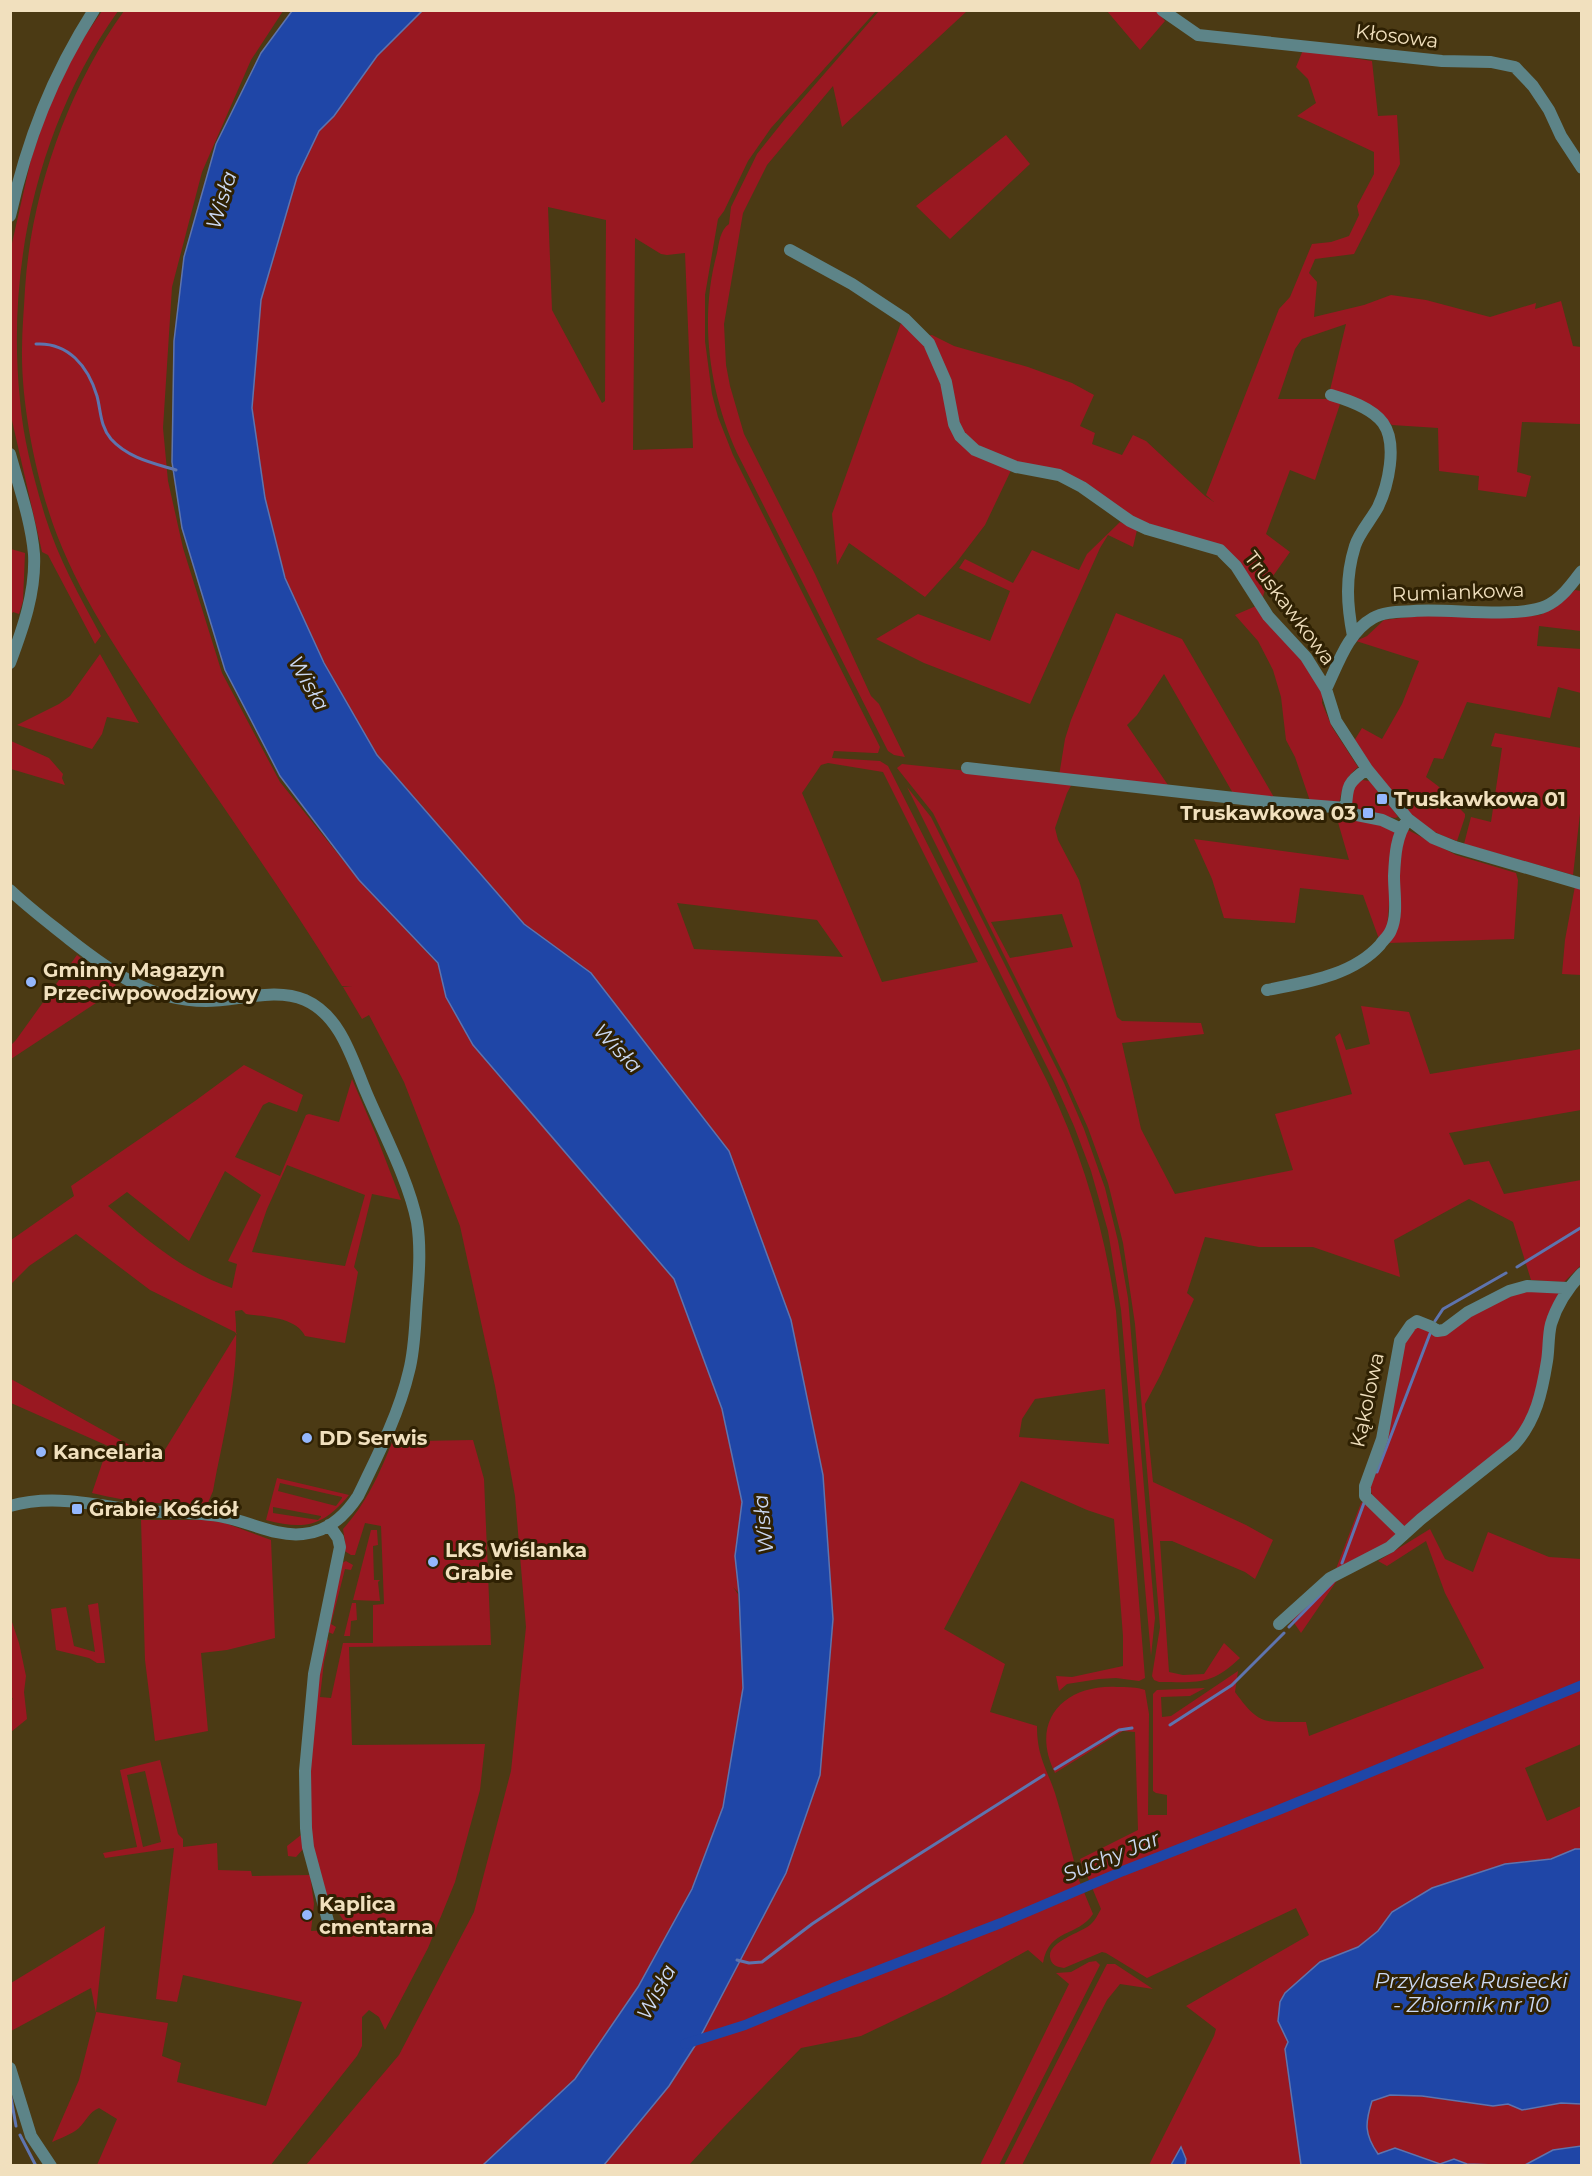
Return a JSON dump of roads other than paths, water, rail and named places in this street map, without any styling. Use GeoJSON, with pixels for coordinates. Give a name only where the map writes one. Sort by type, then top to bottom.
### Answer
{"type":"FeatureCollection","features":[{"type":"Feature","properties":{"kind":"street"},"geometry":{"type":"LineString","coordinates":[[10,216],[22,166],[44,103],[94,10]]}},
{"type":"Feature","properties":{"kind":"street","name":"Kłosowa"},"geometry":{"type":"LineString","coordinates":[[1168,13],[1198,35],[1442,61],[1491,62],[1515,68],[1533,86],[1549,110],[1561,136],[1581,168]]}},
{"type":"Feature","properties":{"kind":"street","name":"Truskawkowa"},"geometry":{"type":"LineString","coordinates":[[790,250],[852,284],[905,319],[929,343],[946,382],[957,430],[965,443],[975,450],[1016,467],[1059,475],[1082,487],[1130,521],[1147,529],[1221,550],[1236,566],[1268,616],[1306,657],[1326,689],[1336,721],[1404,824],[1455,847],[1581,884]]}},
{"type":"Feature","properties":{"kind":"street"},"geometry":{"type":"LineString","coordinates":[[1331,395],[1372,413],[1384,424],[1391,452],[1385,488],[1378,507],[1356,544],[1348,576],[1346,593],[1353,636]]}},
{"type":"Feature","properties":{"kind":"street"},"geometry":{"type":"LineString","coordinates":[[10,454],[28,521],[34,554],[30,599],[10,663]]}},
{"type":"Feature","properties":{"kind":"street","name":"Rumiankowa"},"geometry":{"type":"LineString","coordinates":[[1326,689],[1353,636],[1372,618],[1383,614],[1431,609],[1506,612],[1545,606],[1580,577]]}},
{"type":"Feature","properties":{"kind":"street"},"geometry":{"type":"LineString","coordinates":[[967,768],[1270,802],[1346,808],[1357,815],[1404,824],[1396,845],[1394,919],[1390,932],[1371,955],[1343,971],[1315,980],[1267,990]]}},
{"type":"Feature","properties":{"kind":"street"},"geometry":{"type":"LineString","coordinates":[[1346,808],[1346,788],[1367,769]]}},
{"type":"Feature","properties":{"kind":"street"},"geometry":{"type":"LineString","coordinates":[[10,890],[101,964],[149,991],[173,998],[205,1001],[268,995],[294,997],[320,1009],[340,1034],[406,1188],[417,1222],[419,1263],[413,1348],[402,1396],[358,1497],[348,1510],[329,1526],[308,1533],[289,1534],[205,1514],[148,1511],[58,1500],[27,1502],[10,1506]]}},
{"type":"Feature","properties":{"kind":"street"},"geometry":{"type":"LineString","coordinates":[[1279,1624],[1330,1578],[1390,1547],[1514,1445],[1526,1431],[1536,1410],[1551,1325],[1559,1304],[1568,1288],[1581,1273]]}},
{"type":"Feature","properties":{"kind":"street","name":"Kąkolowa"},"geometry":{"type":"LineString","coordinates":[[1404,1534],[1365,1496],[1365,1485],[1382,1440],[1400,1341],[1411,1325],[1417,1321],[1437,1331],[1444,1330],[1468,1312],[1509,1291],[1527,1286],[1568,1288]]}},
{"type":"Feature","properties":{"kind":"street"},"geometry":{"type":"LineString","coordinates":[[328,1921],[308,1847],[305,1781],[314,1674],[340,1548],[338,1538],[329,1526]]}},
{"type":"Feature","properties":{"kind":"street"},"geometry":{"type":"LineString","coordinates":[[10,2068],[31,2136],[51,2166]]}},
{"type":"Feature","properties":{"kind":"water","name":"Wisła"},"geometry":{"type":"Polygon","coordinates":[[[292,11],[422,11],[377,56],[334,116],[319,131],[297,177],[261,300],[252,408],[265,498],[285,578],[324,663],[377,755],[524,924],[591,973],[729,1151],[791,1320],[823,1475],[833,1619],[820,1775],[786,1873],[698,2041],[669,2086],[604,2165],[483,2165],[575,2079],[638,1987],[692,1889],[723,1807],[743,1688],[735,1556],[742,1502],[722,1409],[674,1279],[473,1045],[446,997],[438,963],[359,880],[280,776],[225,670],[182,528],[172,462],[174,341],[184,257],[216,144],[261,53],[292,11]]]}},
{"type":"Feature","properties":{"kind":"water","name":"Przylasek Rusiecki - Zbiornik nr 10"},"geometry":{"type":"Polygon","coordinates":[[[1575,1849],[1582,1849],[1581,2104],[1561,2103],[1522,2110],[1508,2104],[1493,2106],[1422,2096],[1390,2095],[1372,2101],[1368,2116],[1368,2134],[1378,2154],[1395,2148],[1440,2164],[1454,2159],[1467,2164],[1496,2165],[1301,2165],[1285,2049],[1288,2042],[1278,2021],[1280,2002],[1285,1993],[1320,1962],[1358,1947],[1378,1931],[1392,1912],[1432,1888],[1505,1864],[1551,1859],[1575,1849]]]}},
{"type":"Feature","properties":{"kind":"water"},"geometry":{"type":"Polygon","coordinates":[[[1581,2146],[1581,2165],[1525,2165],[1553,2150],[1581,2146]]]}},
{"type":"Feature","properties":{"kind":"water"},"geometry":{"type":"Polygon","coordinates":[[[1181,2147],[1186,2159],[1185,2165],[1171,2165],[1181,2147]]]}},
{"type":"Feature","properties":{"kind":"waterway"},"geometry":{"type":"LineString","coordinates":[[36,344],[58,347],[75,358],[82,366],[93,385],[105,429],[118,446],[141,459],[176,470]]}},
{"type":"Feature","properties":{"kind":"waterway"},"geometry":{"type":"LineString","coordinates":[[1517,1267],[1582,1227]]}},
{"type":"Feature","properties":{"kind":"waterway"},"geometry":{"type":"LineString","coordinates":[[1435,1321],[1443,1309],[1506,1273]]}},
{"type":"Feature","properties":{"kind":"waterway"},"geometry":{"type":"LineString","coordinates":[[1377,1472],[1431,1331]]}},
{"type":"Feature","properties":{"kind":"waterway"},"geometry":{"type":"LineString","coordinates":[[1342,1563],[1364,1503]]}},
{"type":"Feature","properties":{"kind":"waterway"},"geometry":{"type":"LineString","coordinates":[[1289,1627],[1333,1582]]}},
{"type":"Feature","properties":{"kind":"waterway"},"geometry":{"type":"LineString","coordinates":[[1170,1725],[1232,1685],[1284,1633]]}},
{"type":"Feature","properties":{"kind":"waterway","name":"Suchy Jar"},"geometry":{"type":"LineString","coordinates":[[685,2044],[745,2025],[1001,1923],[1123,1871],[1281,1809],[1582,1685]]}},
{"type":"Feature","properties":{"kind":"waterway"},"geometry":{"type":"LineString","coordinates":[[1055,1769],[1119,1730],[1132,1728]]}},
{"type":"Feature","properties":{"kind":"waterway"},"geometry":{"type":"LineString","coordinates":[[737,1960],[749,1963],[762,1962],[812,1924],[869,1886],[1044,1775]]}},
{"type":"Feature","properties":{"kind":"waterway"},"geometry":{"type":"LineString","coordinates":[[10,2092],[16,2126]]}},
{"type":"Feature","properties":{"kind":"waterway"},"geometry":{"type":"LineString","coordinates":[[20,2135],[36,2166]]}},
{"type":"Feature","properties":{"kind":"place","name":"Truskawkowa 01"},"geometry":{"type":"Point","coordinates":[1382,799]}},
{"type":"Feature","properties":{"kind":"place","name":"Truskawkowa 03"},"geometry":{"type":"Point","coordinates":[1368,813]}},
{"type":"Feature","properties":{"kind":"place","name":"Gminny Magazyn Przeciwpowodziowy"},"geometry":{"type":"Point","coordinates":[31,982]}},
{"type":"Feature","properties":{"kind":"place","name":"DD Serwis"},"geometry":{"type":"Point","coordinates":[307,1438]}},
{"type":"Feature","properties":{"kind":"place","name":"Kancelaria"},"geometry":{"type":"Point","coordinates":[41,1452]}},
{"type":"Feature","properties":{"kind":"place","name":"Grabie Kościół"},"geometry":{"type":"Point","coordinates":[77,1509]}},
{"type":"Feature","properties":{"kind":"place","name":"LKS Wiślanka Grabie"},"geometry":{"type":"Point","coordinates":[433,1562]}},
{"type":"Feature","properties":{"kind":"place","name":"Kaplica cmentarna"},"geometry":{"type":"Point","coordinates":[307,1915]}}]}
